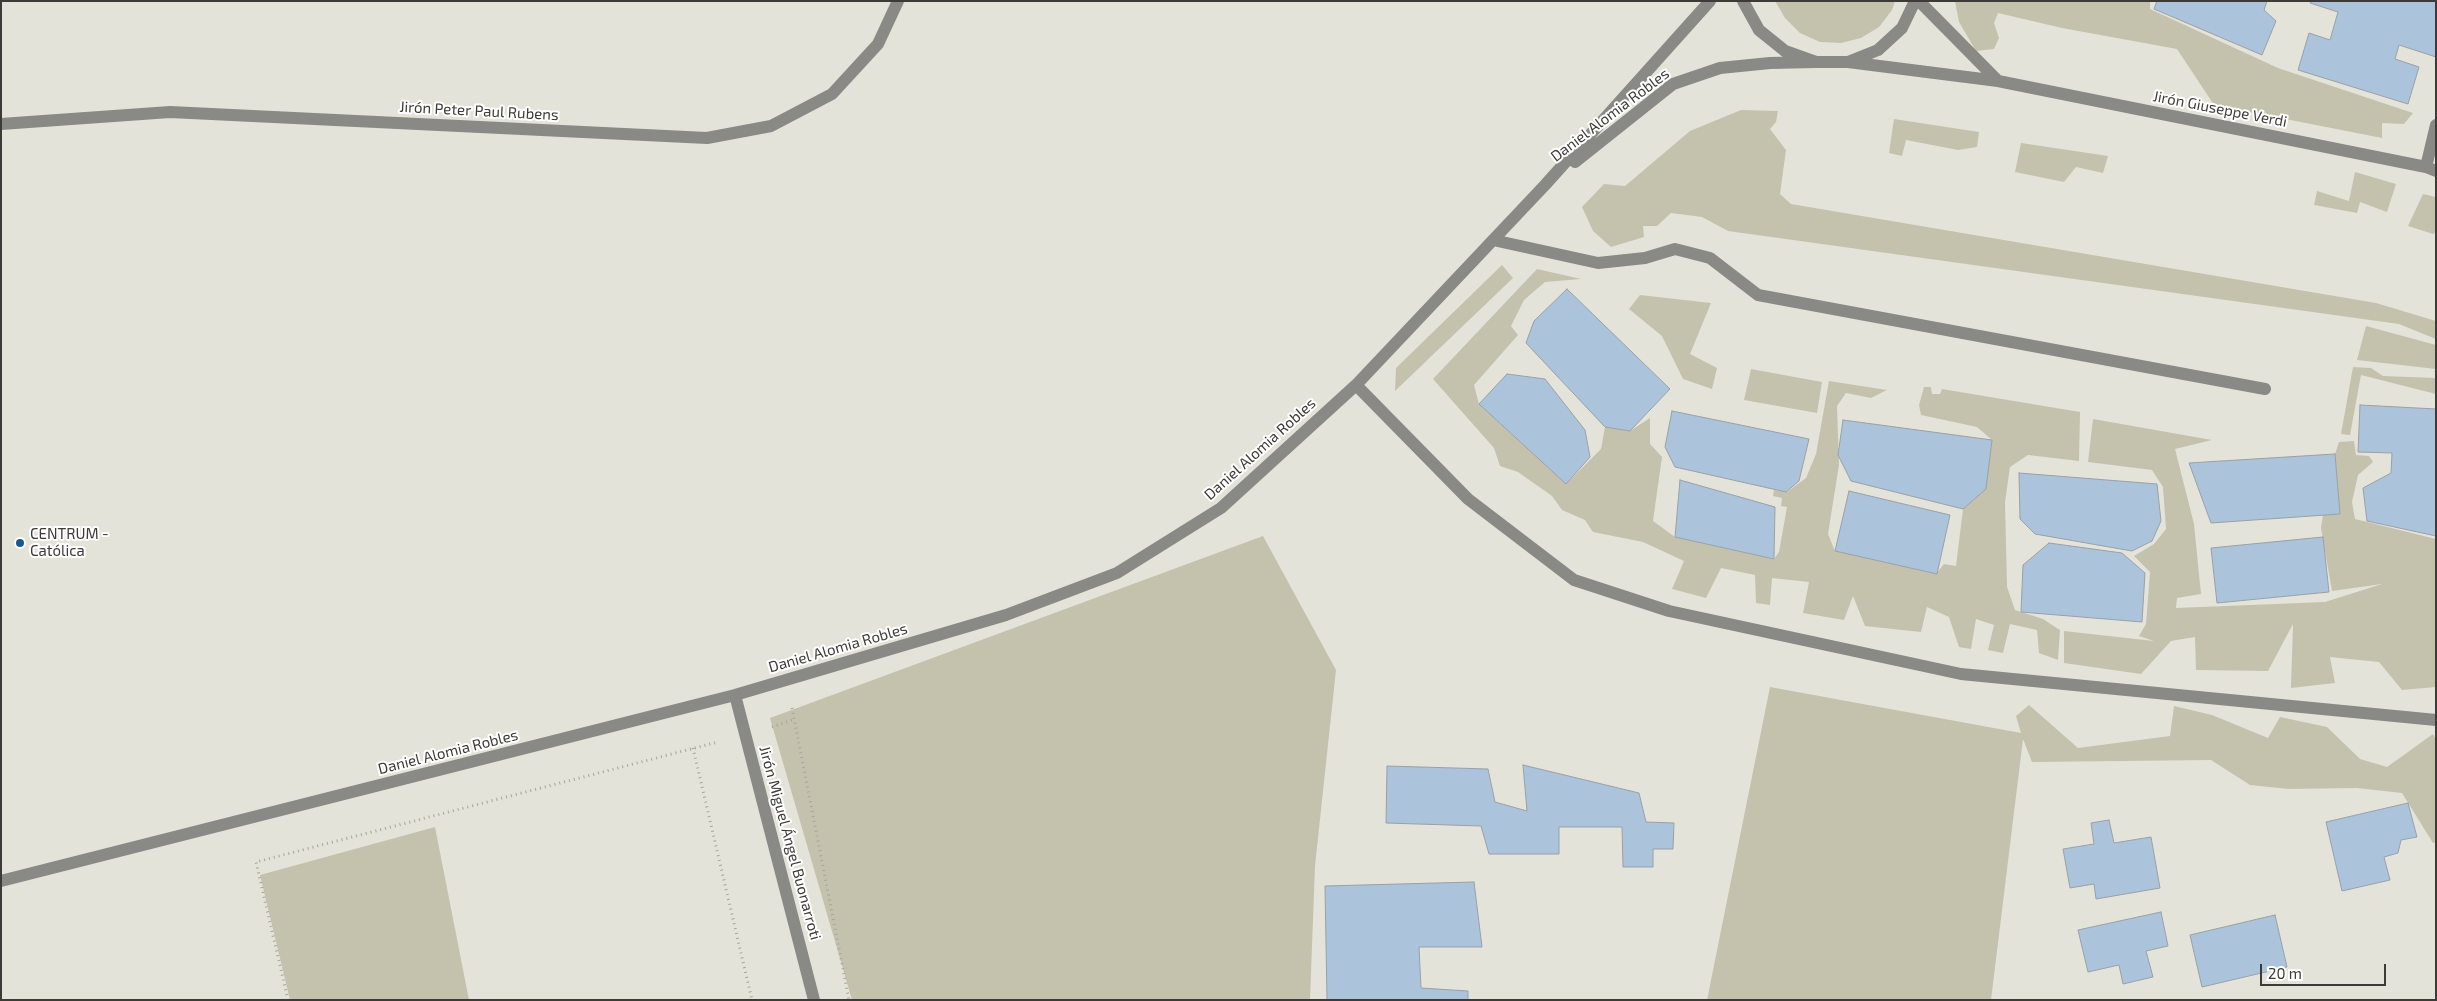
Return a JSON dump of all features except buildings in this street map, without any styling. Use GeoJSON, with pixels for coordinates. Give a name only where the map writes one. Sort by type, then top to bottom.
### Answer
{"type":"FeatureCollection","features":[{"type":"Feature","properties":{"kind":"street","name":"Jirón Peter Paul Rubens"},"geometry":{"type":"LineString","coordinates":[[1,124],[170,112],[707,138],[771,126],[832,94],[878,44],[898,1]]}},
{"type":"Feature","properties":{"kind":"street","name":"Daniel Alomia Robles"},"geometry":{"type":"LineString","coordinates":[[1,881],[735,695],[1006,615],[1117,573],[1221,508],[1356,385],[1545,185],[1710,1]]}},
{"type":"Feature","properties":{"kind":"street"},"geometry":{"type":"LineString","coordinates":[[1743,1],[1759,30],[1785,51],[1816,62]]}},
{"type":"Feature","properties":{"kind":"street"},"geometry":{"type":"LineString","coordinates":[[1848,62],[1878,50],[1902,28],[1917,1],[1998,81]]}},
{"type":"Feature","properties":{"kind":"street","name":"Daniel Alomia Robles"},"geometry":{"type":"LineString","coordinates":[[1545,185],[1673,84],[1720,68],[1848,62]]}},
{"type":"Feature","properties":{"kind":"street","name":"Jirón Giuseppe Verdi"},"geometry":{"type":"LineString","coordinates":[[1848,62],[1998,81],[2431,169]]}},
{"type":"Feature","properties":{"kind":"street"},"geometry":{"type":"LineString","coordinates":[[2431,169],[2436,125]]}},
{"type":"Feature","properties":{"kind":"street"},"geometry":{"type":"LineString","coordinates":[[1492,240],[1598,263],[1645,258],[1675,249],[1710,258],[1758,295],[2265,389]]}},
{"type":"Feature","properties":{"kind":"street"},"geometry":{"type":"LineString","coordinates":[[1356,385],[1468,498],[1574,580],[1668,612],[1961,674],[2436,720]]}},
{"type":"Feature","properties":{"kind":"street","name":"Jirón Miguel Ángel Buonarroti"},"geometry":{"type":"LineString","coordinates":[[735,695],[814,1000]]}},
{"type":"Feature","properties":{"kind":"path"},"geometry":{"type":"LineString","coordinates":[[786,680],[849,1000]]}},
{"type":"Feature","properties":{"kind":"path"},"geometry":{"type":"LineString","coordinates":[[288,1000],[256,862],[745,736],[794,718]]}},
{"type":"Feature","properties":{"kind":"path"},"geometry":{"type":"LineString","coordinates":[[693,748],[752,1000]]}},
{"type":"Feature","properties":{"kind":"shaded area"},"geometry":{"type":"Polygon","coordinates":[[[1775,1],[1895,1],[1892,10],[1879,27],[1861,38],[1841,43],[1820,42],[1800,33],[1785,18],[1775,1]]]}},
{"type":"Feature","properties":{"kind":"shaded area"},"geometry":{"type":"Polygon","coordinates":[[[1955,1],[2150,1],[2150,9],[2278,68],[2413,113],[2404,124],[2382,123],[2382,138],[2214,105],[2177,49],[2062,28],[1998,13],[1994,23],[1999,38],[1994,49],[1976,51],[1959,22],[1955,1]]]}},
{"type":"Feature","properties":{"kind":"shaded area"},"geometry":{"type":"Polygon","coordinates":[[[1741,110],[1778,111],[1776,122],[1770,129],[1786,150],[1780,194],[1791,204],[2376,303],[2436,321],[2436,339],[2399,324],[1728,231],[1702,217],[1671,213],[1657,226],[1643,226],[1644,237],[1611,247],[1593,231],[1582,207],[1604,184],[1625,186],[1690,131],[1741,110]]]}},
{"type":"Feature","properties":{"kind":"shaded area"},"geometry":{"type":"Polygon","coordinates":[[[1894,119],[1979,132],[1977,147],[1958,150],[1906,140],[1902,156],[1889,153],[1894,119]]]}},
{"type":"Feature","properties":{"kind":"shaded area"},"geometry":{"type":"Polygon","coordinates":[[[2021,143],[2108,156],[2103,173],[2076,167],[2064,182],[2015,172],[2021,143]]]}},
{"type":"Feature","properties":{"kind":"shaded area"},"geometry":{"type":"Polygon","coordinates":[[[2355,172],[2396,184],[2387,212],[2360,202],[2357,213],[2314,205],[2317,191],[2349,201],[2355,172]]]}},
{"type":"Feature","properties":{"kind":"shaded area"},"geometry":{"type":"Polygon","coordinates":[[[2423,194],[2436,197],[2436,232],[2433,234],[2408,226],[2423,194]]]}},
{"type":"Feature","properties":{"kind":"shaded area"},"geometry":{"type":"Polygon","coordinates":[[[1502,265],[1513,278],[1395,391],[1396,368],[1502,265]]]}},
{"type":"Feature","properties":{"kind":"shaded area"},"geometry":{"type":"Polygon","coordinates":[[[1537,269],[1581,279],[1545,282],[1524,300],[1511,326],[1518,335],[1474,385],[1479,404],[1566,484],[1601,449],[1605,427],[1630,431],[1650,418],[1650,444],[1662,457],[1653,521],[1675,537],[1774,559],[1779,552],[1787,507],[1781,506],[1782,498],[1773,496],[1774,490],[1787,492],[1806,478],[1816,454],[1829,381],[1887,390],[1871,398],[1846,393],[1837,406],[1839,465],[1828,534],[1835,551],[1936,574],[1944,564],[1956,566],[1963,509],[1986,489],[1992,440],[1977,427],[1921,415],[1919,405],[1924,387],[1931,387],[1932,394],[1940,394],[1942,389],[2080,412],[2079,461],[2028,455],[2010,467],[2005,502],[2007,587],[2015,610],[2043,619],[2060,630],[2058,660],[2039,653],[2037,630],[2010,624],[2003,653],[1988,650],[1994,625],[1976,619],[1971,649],[1959,647],[1949,617],[1927,607],[1921,632],[1865,626],[1853,596],[1844,620],[1803,613],[1809,582],[1772,578],[1770,605],[1756,603],[1755,575],[1721,568],[1706,598],[1672,589],[1684,561],[1643,542],[1593,532],[1585,520],[1562,510],[1552,496],[1518,472],[1500,466],[1494,448],[1433,379],[1537,269]]]}},
{"type":"Feature","properties":{"kind":"shaded area"},"geometry":{"type":"Polygon","coordinates":[[[1640,295],[1711,303],[1690,354],[1717,368],[1712,389],[1683,379],[1662,336],[1629,309],[1640,295]]]}},
{"type":"Feature","properties":{"kind":"shaded area"},"geometry":{"type":"Polygon","coordinates":[[[2366,326],[2436,345],[2436,369],[2357,360],[2366,326]]]}},
{"type":"Feature","properties":{"kind":"shaded area"},"geometry":{"type":"Polygon","coordinates":[[[2353,367],[2371,368],[2383,376],[2436,378],[2436,394],[2361,375],[2350,435],[2341,434],[2353,367]]]}},
{"type":"Feature","properties":{"kind":"shaded area"},"geometry":{"type":"Polygon","coordinates":[[[1751,369],[1822,382],[1817,413],[1744,400],[1751,369]]]}},
{"type":"Feature","properties":{"kind":"shaded area"},"geometry":{"type":"Polygon","coordinates":[[[2093,419],[2212,440],[2175,449],[2194,524],[2201,594],[2177,598],[2176,608],[2325,602],[2382,584],[2332,591],[2321,528],[2323,515],[2340,514],[2335,454],[2339,442],[2354,441],[2356,455],[2369,456],[2373,462],[2358,475],[2352,502],[2355,519],[2436,539],[2436,687],[2402,690],[2379,662],[2330,657],[2335,683],[2291,688],[2293,624],[2268,671],[2196,670],[2195,637],[2171,641],[2141,674],[2064,663],[2064,631],[2154,641],[2139,636],[2146,624],[2150,572],[2134,556],[2154,544],[2166,529],[2163,487],[2152,470],[2088,462],[2093,419]]]}},
{"type":"Feature","properties":{"kind":"shaded area"},"geometry":{"type":"Polygon","coordinates":[[[1263,536],[1336,670],[1315,866],[1310,1000],[852,1000],[770,718],[1263,536]]]}},
{"type":"Feature","properties":{"kind":"shaded area"},"geometry":{"type":"Polygon","coordinates":[[[1770,687],[2021,733],[2016,716],[2029,705],[2078,748],[2170,736],[2174,706],[2212,715],[2268,738],[2280,717],[2327,727],[2360,759],[2387,767],[2433,734],[2436,740],[2436,842],[2433,843],[2402,793],[2357,788],[2289,789],[2250,785],[2211,760],[2032,762],[2023,739],[1991,1000],[1707,1000],[1770,687]]]}},
{"type":"Feature","properties":{"kind":"shaded area"},"geometry":{"type":"Polygon","coordinates":[[[435,827],[469,1000],[290,1000],[260,875],[435,827]]]}},
{"type":"Feature","properties":{"kind":"place","name":"CENTRUM - Católica"},"geometry":{"type":"Point","coordinates":[20,543]}}]}
